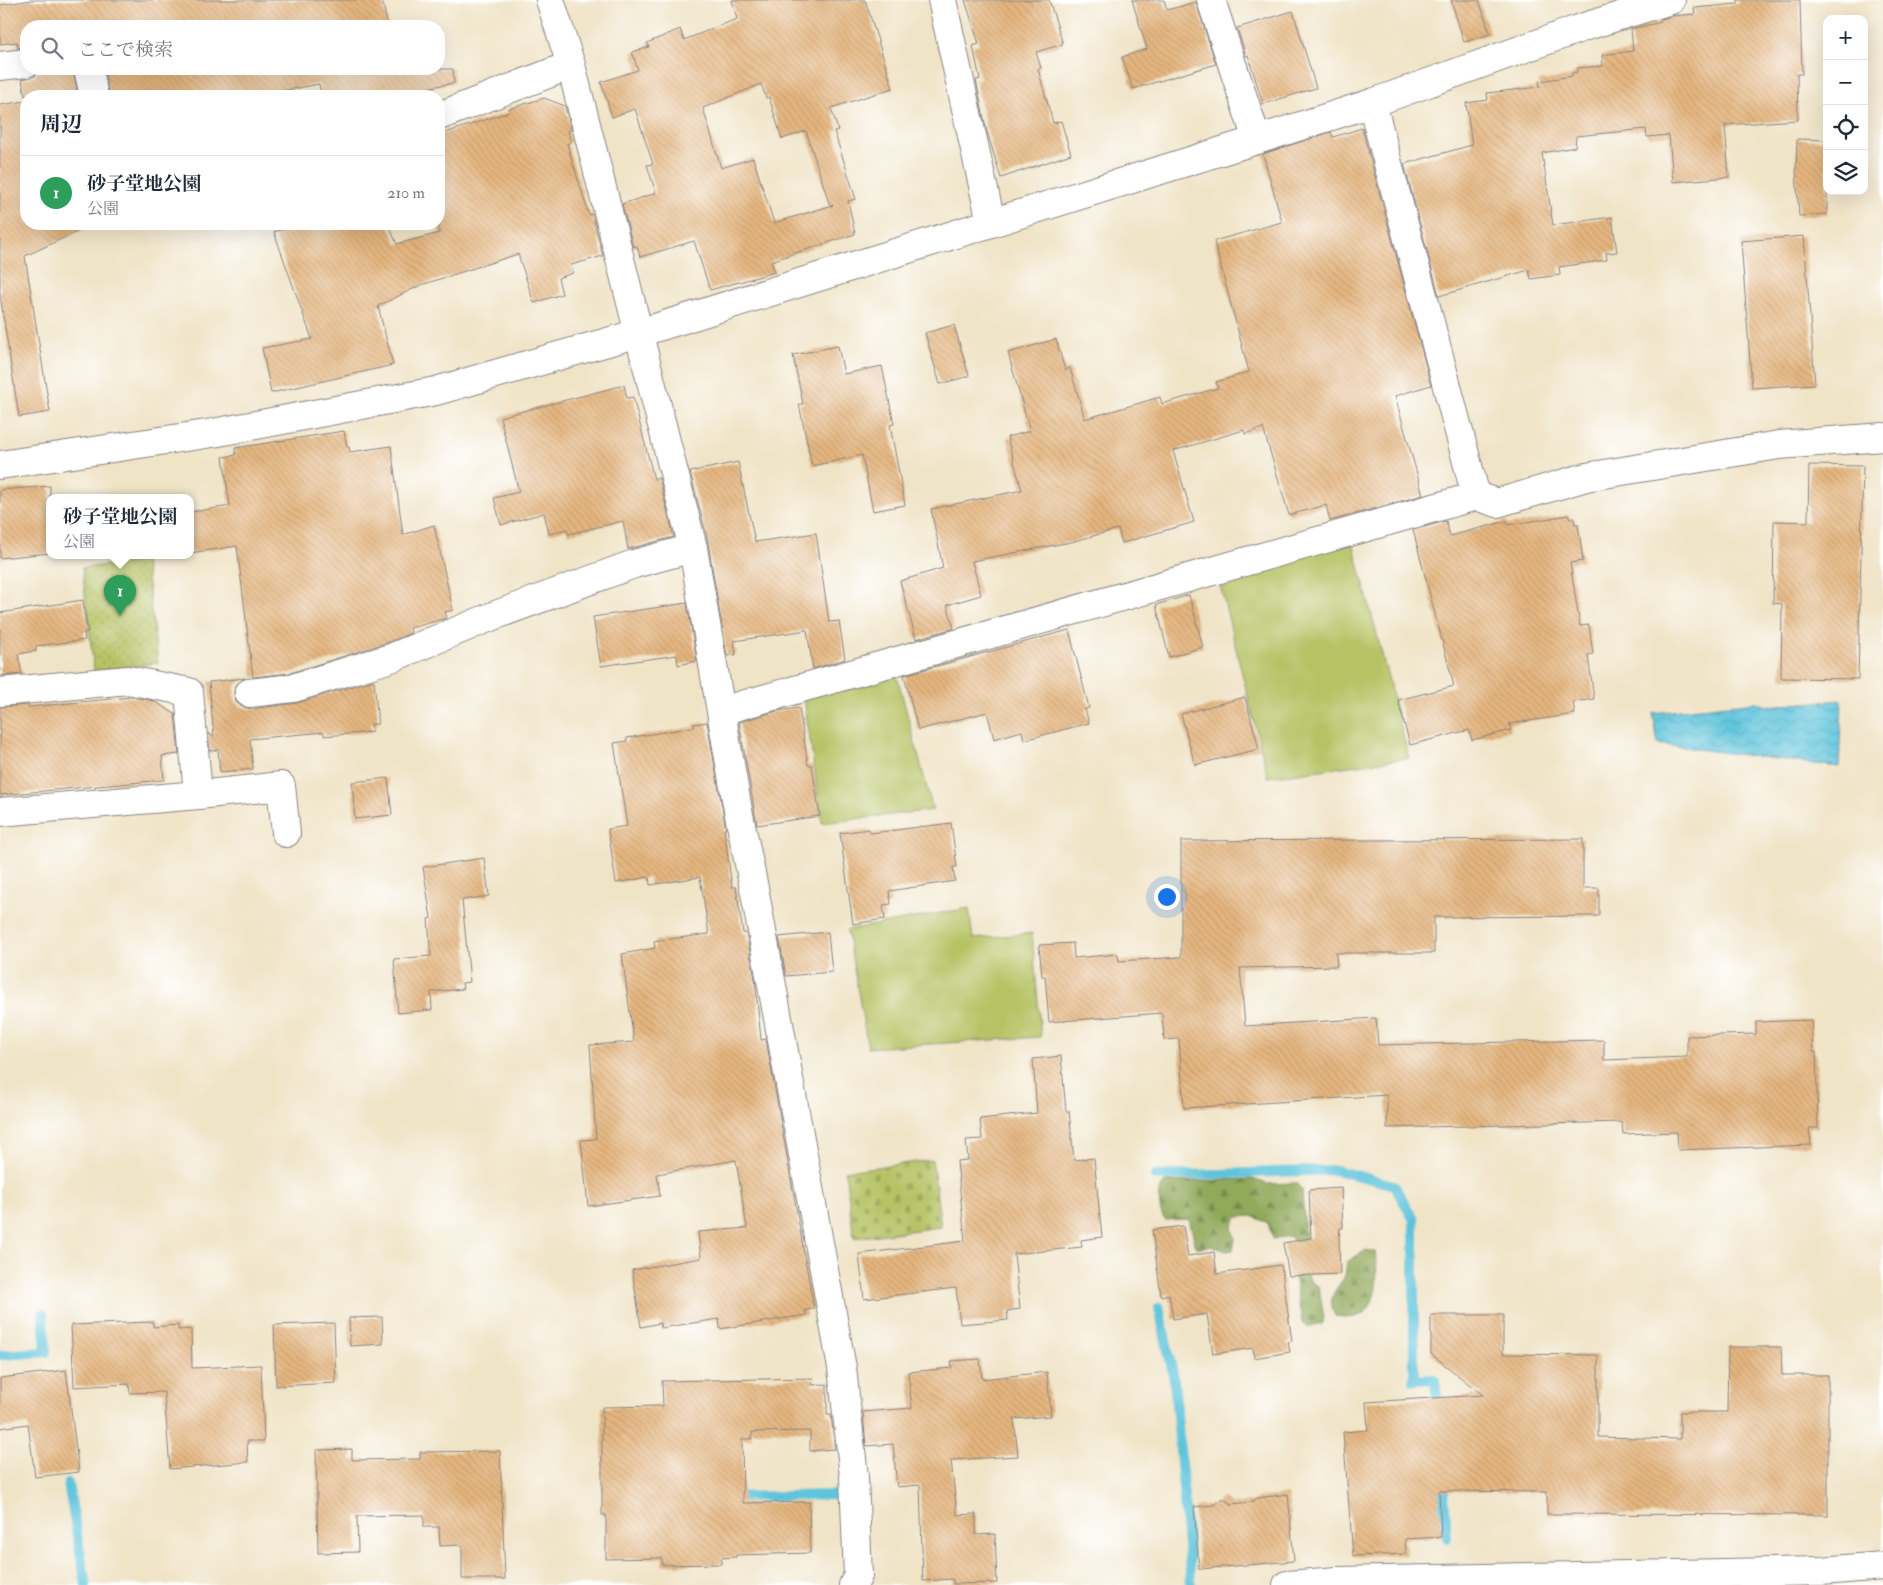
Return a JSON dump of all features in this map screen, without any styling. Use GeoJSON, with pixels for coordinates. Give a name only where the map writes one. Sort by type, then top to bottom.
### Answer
{"type":"FeatureCollection","features":[{"type":"Feature","properties":{"kind":"street"},"geometry":{"type":"LineString","coordinates":[[550,0],[571,64],[693,548],[721,711],[842,1368],[855,1496],[858,1576],[853,1585]]}},
{"type":"Feature","properties":{"kind":"street"},"geometry":{"type":"LineString","coordinates":[[942,0],[991,222]]}},
{"type":"Feature","properties":{"kind":"street"},"geometry":{"type":"LineString","coordinates":[[1211,0],[1257,140]]}},
{"type":"Feature","properties":{"kind":"street"},"geometry":{"type":"LineString","coordinates":[[0,465],[213,434],[436,391],[639,333],[1257,140],[1372,103],[1584,27],[1670,0]]}},
{"type":"Feature","properties":{"kind":"street"},"geometry":{"type":"LineString","coordinates":[[0,66],[20,63]]}},
{"type":"Feature","properties":{"kind":"street"},"geometry":{"type":"LineString","coordinates":[[445,114],[571,64]]}},
{"type":"Feature","properties":{"kind":"street"},"geometry":{"type":"LineString","coordinates":[[89,75],[93,90]]}},
{"type":"Feature","properties":{"kind":"street"},"geometry":{"type":"LineString","coordinates":[[1372,103],[1476,496]]}},
{"type":"Feature","properties":{"kind":"street"},"geometry":{"type":"LineString","coordinates":[[721,711],[1476,496],[1497,503],[1586,477],[1779,445],[1883,437]]}},
{"type":"Feature","properties":{"kind":"street"},"geometry":{"type":"LineString","coordinates":[[249,694],[293,688],[391,658],[493,616],[634,564],[693,548]]}},
{"type":"Feature","properties":{"kind":"street"},"geometry":{"type":"LineString","coordinates":[[0,692],[128,680],[189,692],[198,796]]}},
{"type":"Feature","properties":{"kind":"street"},"geometry":{"type":"LineString","coordinates":[[0,812],[198,796],[281,786],[286,833]]}},
{"type":"Feature","properties":{"kind":"street"},"geometry":{"type":"LineString","coordinates":[[1287,1585],[1881,1573]]}},
{"type":"Feature","properties":{"kind":"green space"},"geometry":{"type":"Polygon","coordinates":[[[1352,539],[1409,758],[1268,777],[1217,573],[1352,539]]]}},
{"type":"Feature","properties":{"kind":"green space"},"geometry":{"type":"Polygon","coordinates":[[[145,561],[158,663],[94,671],[82,568],[145,561]]]}},
{"type":"Feature","properties":{"kind":"green space"},"geometry":{"type":"Polygon","coordinates":[[[895,669],[933,810],[822,823],[804,698],[895,669]]]}},
{"type":"Feature","properties":{"kind":"green space"},"geometry":{"type":"Polygon","coordinates":[[[969,908],[973,939],[1032,933],[1041,1037],[868,1048],[847,930],[969,908]]]}},
{"type":"Feature","properties":{"kind":"green space"},"geometry":{"type":"Polygon","coordinates":[[[932,1160],[941,1227],[854,1238],[845,1171],[932,1160]]]}},
{"type":"Feature","properties":{"kind":"green space"},"geometry":{"type":"Polygon","coordinates":[[[1252,1179],[1268,1184],[1296,1183],[1302,1190],[1308,1277],[1312,1283],[1319,1287],[1323,1313],[1322,1324],[1308,1327],[1302,1322],[1293,1268],[1297,1253],[1293,1239],[1289,1236],[1273,1239],[1268,1223],[1252,1216],[1237,1217],[1232,1227],[1235,1239],[1233,1250],[1219,1247],[1196,1247],[1189,1219],[1165,1220],[1161,1212],[1160,1195],[1162,1185],[1165,1182],[1252,1179]]]}},
{"type":"Feature","properties":{"kind":"green space"},"geometry":{"type":"Polygon","coordinates":[[[1366,1250],[1375,1252],[1377,1280],[1373,1300],[1369,1308],[1362,1314],[1347,1318],[1335,1316],[1332,1299],[1345,1276],[1347,1262],[1366,1250]]]}},
{"type":"Feature","properties":{"kind":"water"},"geometry":{"type":"Polygon","coordinates":[[[1842,700],[1839,767],[1658,744],[1653,713],[1757,702],[1766,706],[1842,700]]]}},
{"type":"Feature","properties":{"kind":"building"},"geometry":{"type":"Polygon","coordinates":[[[31,0],[382,0],[387,20],[20,20],[20,48],[18,48],[17,42],[0,44],[0,5],[31,0]]]}},
{"type":"Feature","properties":{"kind":"building"},"geometry":{"type":"Polygon","coordinates":[[[732,0],[865,0],[893,88],[831,108],[838,130],[834,131],[856,199],[848,201],[855,234],[771,261],[775,272],[710,290],[694,241],[640,257],[637,246],[633,247],[622,204],[656,193],[647,165],[653,164],[635,109],[612,117],[601,82],[638,70],[632,52],[649,47],[647,43],[680,29],[684,40],[737,19],[732,0]],[[761,84],[703,108],[721,168],[753,158],[774,223],[830,206],[806,131],[782,139],[769,97],[766,98],[761,84]]]}},
{"type":"Feature","properties":{"kind":"building"},"geometry":{"type":"Polygon","coordinates":[[[965,0],[1049,0],[1063,44],[1036,52],[1041,68],[1038,69],[1053,123],[1061,121],[1071,154],[1001,178],[986,128],[976,80],[980,79],[973,46],[979,44],[965,0]]]}},
{"type":"Feature","properties":{"kind":"building"},"geometry":{"type":"Polygon","coordinates":[[[1132,0],[1164,0],[1167,10],[1196,2],[1216,64],[1133,89],[1122,57],[1147,49],[1132,0]]]}},
{"type":"Feature","properties":{"kind":"building"},"geometry":{"type":"Polygon","coordinates":[[[1451,0],[1479,0],[1490,34],[1464,42],[1451,0]]]}},
{"type":"Feature","properties":{"kind":"building"},"geometry":{"type":"Polygon","coordinates":[[[1738,0],[1800,0],[1802,74],[1797,74],[1798,120],[1725,125],[1729,177],[1673,182],[1669,135],[1647,137],[1646,129],[1576,136],[1575,147],[1542,153],[1553,225],[1612,217],[1617,252],[1606,253],[1607,260],[1559,267],[1560,275],[1531,279],[1529,270],[1439,296],[1404,164],[1472,145],[1466,103],[1488,100],[1487,93],[1540,87],[1539,81],[1572,76],[1572,73],[1577,72],[1577,68],[1603,66],[1602,55],[1633,51],[1631,29],[1661,22],[1661,19],[1672,16],[1695,14],[1694,8],[1738,4],[1738,0]]]}},
{"type":"Feature","properties":{"kind":"building"},"geometry":{"type":"Polygon","coordinates":[[[1293,11],[1316,88],[1263,104],[1248,55],[1246,56],[1237,28],[1293,11]]]}},
{"type":"Feature","properties":{"kind":"building"},"geometry":{"type":"Polygon","coordinates":[[[445,69],[453,69],[454,83],[415,90],[320,90],[319,84],[288,90],[108,90],[105,75],[445,75],[445,69]]]}},
{"type":"Feature","properties":{"kind":"building"},"geometry":{"type":"Polygon","coordinates":[[[74,75],[77,90],[24,90],[22,79],[35,76],[74,75]]]}},
{"type":"Feature","properties":{"kind":"building"},"geometry":{"type":"Polygon","coordinates":[[[544,98],[565,106],[571,130],[568,131],[571,142],[567,144],[589,215],[592,214],[603,256],[571,265],[573,273],[558,278],[562,294],[534,303],[518,254],[421,285],[378,306],[393,365],[271,393],[262,348],[312,339],[274,232],[280,230],[391,230],[397,244],[439,233],[439,230],[445,230],[445,133],[509,112],[508,109],[544,98]]]}},
{"type":"Feature","properties":{"kind":"building"},"geometry":{"type":"Polygon","coordinates":[[[20,102],[20,230],[81,230],[25,256],[50,412],[19,417],[0,295],[0,105],[20,102]]]}},
{"type":"Feature","properties":{"kind":"building"},"geometry":{"type":"Polygon","coordinates":[[[1362,128],[1431,385],[1395,396],[1423,495],[1330,521],[1326,505],[1289,515],[1263,428],[1245,434],[1244,430],[1173,451],[1194,522],[1122,543],[1118,529],[1071,542],[972,561],[981,595],[947,605],[954,628],[916,639],[900,581],[943,568],[931,509],[1022,490],[1007,437],[1030,431],[1008,353],[1056,339],[1065,370],[1070,368],[1085,419],[1160,397],[1162,404],[1218,388],[1216,382],[1249,372],[1214,241],[1282,222],[1263,154],[1331,132],[1333,137],[1362,128]]]}},
{"type":"Feature","properties":{"kind":"building"},"geometry":{"type":"Polygon","coordinates":[[[1797,139],[1823,140],[1823,195],[1827,195],[1827,214],[1799,216],[1796,171],[1797,139]]]}},
{"type":"Feature","properties":{"kind":"building"},"geometry":{"type":"Polygon","coordinates":[[[1804,236],[1815,384],[1752,388],[1741,241],[1804,236]]]}},
{"type":"Feature","properties":{"kind":"building"},"geometry":{"type":"Polygon","coordinates":[[[954,325],[969,376],[940,384],[925,333],[954,325]]]}},
{"type":"Feature","properties":{"kind":"building"},"geometry":{"type":"Polygon","coordinates":[[[838,346],[844,374],[882,366],[894,424],[890,425],[905,505],[873,511],[862,455],[812,466],[799,404],[803,404],[793,355],[838,346]]]}},
{"type":"Feature","properties":{"kind":"building"},"geometry":{"type":"Polygon","coordinates":[[[624,385],[627,398],[633,397],[654,479],[659,478],[674,537],[628,549],[623,521],[568,534],[567,529],[549,534],[544,513],[501,525],[494,498],[519,492],[500,417],[624,385]]]}},
{"type":"Feature","properties":{"kind":"building"},"geometry":{"type":"Polygon","coordinates":[[[344,431],[347,447],[349,447],[350,452],[391,446],[403,535],[434,525],[453,610],[445,612],[447,618],[410,628],[411,633],[386,643],[290,673],[253,677],[237,546],[194,552],[194,511],[230,506],[223,457],[236,455],[235,448],[344,431]]]}},
{"type":"Feature","properties":{"kind":"building"},"geometry":{"type":"Polygon","coordinates":[[[738,462],[755,542],[816,533],[829,622],[839,621],[845,659],[813,669],[807,630],[734,641],[736,655],[727,656],[707,537],[690,472],[738,462]]]}},
{"type":"Feature","properties":{"kind":"building"},"geometry":{"type":"Polygon","coordinates":[[[1809,465],[1863,466],[1858,679],[1781,678],[1782,604],[1773,603],[1774,521],[1808,522],[1809,465]]]}},
{"type":"Feature","properties":{"kind":"building"},"geometry":{"type":"Polygon","coordinates":[[[50,486],[50,494],[46,494],[46,553],[0,558],[0,490],[50,486]]]}},
{"type":"Feature","properties":{"kind":"building"},"geometry":{"type":"Polygon","coordinates":[[[1569,515],[1569,518],[1574,518],[1575,524],[1578,524],[1583,561],[1570,563],[1580,626],[1589,625],[1593,654],[1588,655],[1594,699],[1573,702],[1575,714],[1509,724],[1511,730],[1472,740],[1469,730],[1410,745],[1398,700],[1454,686],[1413,530],[1446,521],[1450,536],[1507,521],[1508,525],[1569,515]]]}},
{"type":"Feature","properties":{"kind":"building"},"geometry":{"type":"Polygon","coordinates":[[[1189,595],[1203,647],[1169,657],[1156,605],[1189,595]]]}},
{"type":"Feature","properties":{"kind":"building"},"geometry":{"type":"Polygon","coordinates":[[[83,600],[88,632],[84,632],[85,640],[36,646],[36,651],[18,654],[22,674],[0,676],[0,613],[83,600]]]}},
{"type":"Feature","properties":{"kind":"building"},"geometry":{"type":"Polygon","coordinates":[[[687,603],[697,661],[678,665],[677,655],[601,666],[593,617],[687,603]]]}},
{"type":"Feature","properties":{"kind":"building"},"geometry":{"type":"Polygon","coordinates":[[[1069,630],[1089,708],[1085,709],[1089,723],[1024,740],[1022,731],[994,739],[987,712],[918,730],[904,675],[1069,630]]]}},
{"type":"Feature","properties":{"kind":"building"},"geometry":{"type":"Polygon","coordinates":[[[245,678],[235,686],[234,695],[236,702],[242,707],[251,709],[297,703],[374,680],[378,724],[371,724],[372,732],[324,736],[324,732],[250,739],[253,769],[220,772],[218,750],[210,751],[208,733],[214,737],[209,682],[245,678]]]}},
{"type":"Feature","properties":{"kind":"building"},"geometry":{"type":"Polygon","coordinates":[[[132,697],[154,701],[175,714],[179,754],[162,756],[164,780],[0,795],[0,707],[28,705],[28,707],[132,697]]]}},
{"type":"Feature","properties":{"kind":"building"},"geometry":{"type":"Polygon","coordinates":[[[1245,697],[1259,749],[1195,765],[1181,714],[1245,697]]]}},
{"type":"Feature","properties":{"kind":"building"},"geometry":{"type":"Polygon","coordinates":[[[799,708],[808,765],[812,765],[820,816],[757,825],[739,722],[777,711],[799,708]]]}},
{"type":"Feature","properties":{"kind":"building"},"geometry":{"type":"Polygon","coordinates":[[[707,722],[726,829],[724,829],[732,887],[736,887],[743,933],[746,933],[755,979],[761,1040],[766,1039],[814,1309],[805,1310],[806,1315],[720,1329],[719,1319],[661,1328],[660,1323],[641,1327],[632,1270],[701,1258],[698,1232],[747,1228],[736,1160],[657,1174],[660,1196],[588,1206],[581,1140],[596,1139],[590,1045],[634,1042],[622,954],[655,948],[654,941],[709,934],[700,877],[650,885],[649,877],[616,883],[608,829],[627,826],[614,743],[627,741],[627,738],[694,727],[694,724],[707,722]]]}},
{"type":"Feature","properties":{"kind":"building"},"geometry":{"type":"Polygon","coordinates":[[[388,778],[392,815],[355,819],[352,782],[388,778]]]}},
{"type":"Feature","properties":{"kind":"building"},"geometry":{"type":"Polygon","coordinates":[[[951,823],[957,867],[953,867],[955,881],[889,891],[891,904],[883,905],[885,919],[853,924],[840,833],[869,829],[870,833],[951,823]]]}},
{"type":"Feature","properties":{"kind":"building"},"geometry":{"type":"Polygon","coordinates":[[[1583,839],[1583,888],[1599,888],[1599,916],[1434,917],[1434,953],[1336,953],[1337,966],[1240,968],[1245,1026],[1376,1018],[1378,1045],[1604,1040],[1604,1060],[1687,1057],[1687,1036],[1756,1034],[1756,1022],[1811,1020],[1813,1052],[1816,1052],[1818,1128],[1809,1128],[1811,1145],[1678,1150],[1677,1132],[1623,1134],[1622,1122],[1387,1128],[1387,1095],[1184,1108],[1179,1039],[1164,1040],[1162,1013],[1049,1022],[1045,976],[1042,976],[1039,945],[1073,943],[1074,958],[1118,954],[1119,961],[1181,957],[1181,841],[1583,839]]]}},
{"type":"Feature","properties":{"kind":"building"},"geometry":{"type":"Polygon","coordinates":[[[484,858],[489,896],[462,900],[470,982],[462,983],[463,989],[431,992],[432,1010],[398,1013],[394,959],[431,956],[428,919],[431,918],[423,867],[484,858]]]}},
{"type":"Feature","properties":{"kind":"building"},"geometry":{"type":"Polygon","coordinates":[[[828,932],[832,972],[786,976],[779,937],[828,932]]]}},
{"type":"Feature","properties":{"kind":"building"},"geometry":{"type":"Polygon","coordinates":[[[1061,1056],[1066,1111],[1069,1111],[1074,1160],[1094,1158],[1102,1237],[1081,1240],[1082,1247],[1014,1254],[1020,1309],[1007,1311],[1008,1320],[960,1324],[956,1288],[864,1299],[859,1254],[965,1241],[957,1161],[968,1160],[966,1140],[982,1139],[980,1119],[1037,1113],[1033,1059],[1061,1056]]]}},
{"type":"Feature","properties":{"kind":"building"},"geometry":{"type":"Polygon","coordinates":[[[1341,1188],[1343,1228],[1340,1228],[1339,1238],[1340,1274],[1289,1276],[1283,1243],[1311,1238],[1309,1190],[1341,1188]]]}},
{"type":"Feature","properties":{"kind":"building"},"geometry":{"type":"Polygon","coordinates":[[[1183,1226],[1188,1256],[1214,1252],[1217,1274],[1281,1265],[1292,1341],[1288,1342],[1290,1352],[1254,1358],[1253,1348],[1213,1354],[1207,1314],[1173,1319],[1169,1294],[1161,1296],[1152,1230],[1183,1226]]]}},
{"type":"Feature","properties":{"kind":"building"},"geometry":{"type":"Polygon","coordinates":[[[1431,1315],[1503,1315],[1503,1354],[1598,1355],[1598,1437],[1680,1439],[1680,1412],[1727,1412],[1728,1347],[1781,1347],[1782,1375],[1828,1375],[1828,1515],[1547,1514],[1547,1492],[1439,1491],[1441,1537],[1405,1539],[1406,1554],[1353,1556],[1343,1432],[1368,1430],[1366,1402],[1483,1395],[1431,1354],[1431,1315]]]}},
{"type":"Feature","properties":{"kind":"building"},"geometry":{"type":"Polygon","coordinates":[[[382,1317],[383,1344],[350,1346],[349,1318],[382,1317]]]}},
{"type":"Feature","properties":{"kind":"building"},"geometry":{"type":"Polygon","coordinates":[[[153,1322],[153,1327],[178,1325],[178,1330],[191,1329],[192,1368],[261,1365],[264,1441],[247,1441],[248,1462],[170,1469],[164,1392],[130,1393],[129,1384],[74,1387],[71,1325],[153,1322]]]}},
{"type":"Feature","properties":{"kind":"building"},"geometry":{"type":"Polygon","coordinates":[[[334,1323],[336,1383],[276,1386],[274,1325],[334,1323]]]}},
{"type":"Feature","properties":{"kind":"building"},"geometry":{"type":"Polygon","coordinates":[[[980,1359],[982,1379],[1047,1372],[1051,1416],[1014,1419],[1018,1456],[951,1460],[957,1515],[976,1514],[976,1535],[995,1534],[997,1583],[953,1584],[953,1579],[923,1581],[920,1485],[897,1487],[893,1444],[866,1446],[863,1412],[912,1408],[908,1372],[952,1368],[951,1361],[980,1359]]]}},
{"type":"Feature","properties":{"kind":"building"},"geometry":{"type":"Polygon","coordinates":[[[66,1370],[79,1472],[35,1477],[28,1424],[0,1428],[0,1378],[66,1370]]]}},
{"type":"Feature","properties":{"kind":"building"},"geometry":{"type":"Polygon","coordinates":[[[813,1378],[812,1385],[827,1384],[827,1415],[831,1415],[835,1449],[810,1451],[810,1431],[752,1432],[752,1439],[742,1439],[743,1503],[809,1502],[810,1553],[736,1555],[736,1557],[721,1558],[721,1564],[662,1565],[662,1558],[606,1559],[606,1515],[602,1515],[602,1407],[663,1406],[662,1381],[813,1378]]]}},
{"type":"Feature","properties":{"kind":"building"},"geometry":{"type":"Polygon","coordinates":[[[352,1449],[352,1460],[420,1459],[420,1452],[500,1451],[505,1579],[462,1579],[462,1545],[440,1546],[439,1527],[424,1527],[424,1515],[357,1516],[358,1552],[318,1553],[316,1450],[352,1449]]]}},
{"type":"Feature","properties":{"kind":"building"},"geometry":{"type":"Polygon","coordinates":[[[1288,1494],[1294,1561],[1199,1569],[1194,1507],[1214,1505],[1222,1498],[1231,1504],[1288,1494]]]}},
{"type":"Feature","properties":{"kind":"waterway"},"geometry":{"type":"LineString","coordinates":[[1155,1176],[1335,1170],[1394,1185],[1414,1220],[1414,1380],[1435,1379],[1438,1411]]}},
{"type":"Feature","properties":{"kind":"waterway"},"geometry":{"type":"LineString","coordinates":[[1159,1308],[1174,1379],[1191,1583]]}},
{"type":"Feature","properties":{"kind":"waterway"},"geometry":{"type":"LineString","coordinates":[[0,1355],[46,1352],[43,1314]]}},
{"type":"Feature","properties":{"kind":"waterway"},"geometry":{"type":"LineString","coordinates":[[1443,1478],[1447,1538]]}},
{"type":"Feature","properties":{"kind":"waterway"},"geometry":{"type":"LineString","coordinates":[[68,1483],[86,1585]]}},
{"type":"Feature","properties":{"kind":"waterway"},"geometry":{"type":"LineString","coordinates":[[730,1497],[837,1495]]}},
{"type":"Feature","properties":{"kind":"place","name":"砂子堂地公園"},"geometry":{"type":"Point","coordinates":[120,616]}}]}
